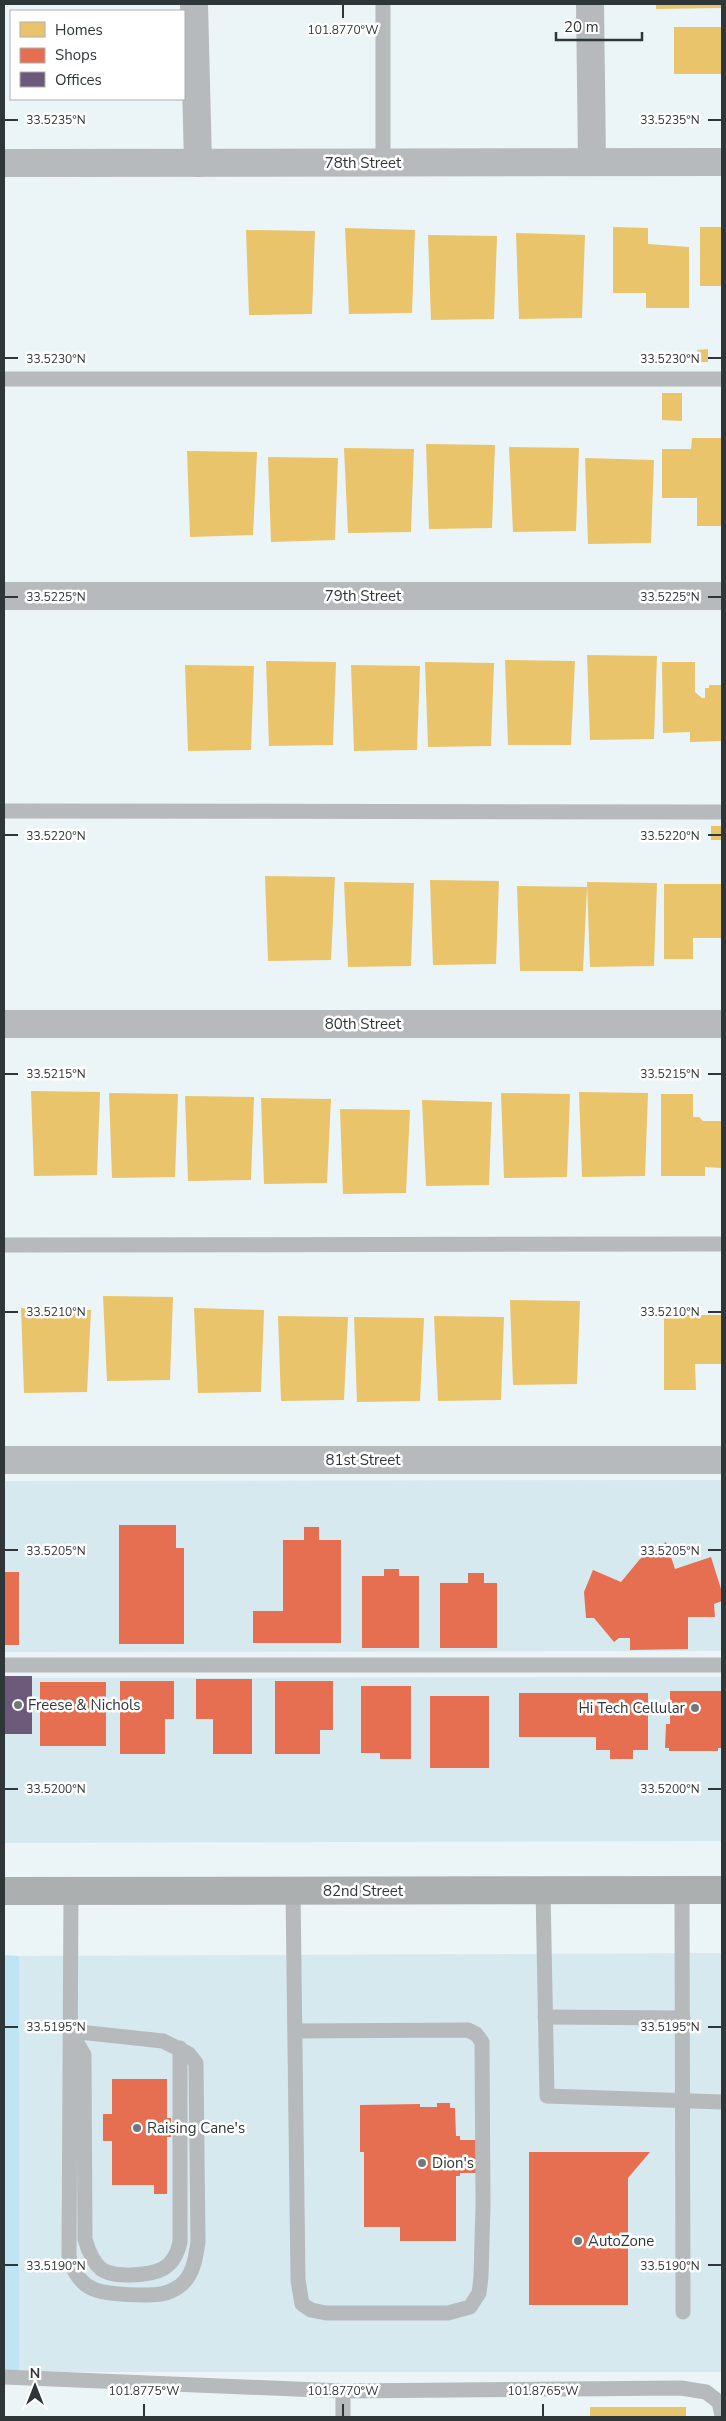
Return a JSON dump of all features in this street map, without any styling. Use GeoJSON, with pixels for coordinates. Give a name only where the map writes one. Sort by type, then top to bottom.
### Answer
{"type":"FeatureCollection","features":[{"type":"Feature","properties":{"kind":"main road","name":"82nd Street"},"geometry":{"type":"LineString","coordinates":[[4,1891],[722,1890]]}},
{"type":"Feature","properties":{"kind":"street"},"geometry":{"type":"LineString","coordinates":[[194,4],[198,163]]}},
{"type":"Feature","properties":{"kind":"street"},"geometry":{"type":"LineString","coordinates":[[590,4],[592,162]]}},
{"type":"Feature","properties":{"kind":"street","name":"78th Street"},"geometry":{"type":"LineString","coordinates":[[4,163],[722,162]]}},
{"type":"Feature","properties":{"kind":"street","name":"79th Street"},"geometry":{"type":"LineString","coordinates":[[4,596],[722,596]]}},
{"type":"Feature","properties":{"kind":"street","name":"80th Street"},"geometry":{"type":"LineString","coordinates":[[4,1024],[722,1024]]}},
{"type":"Feature","properties":{"kind":"street","name":"81st Street"},"geometry":{"type":"LineString","coordinates":[[4,1460],[722,1460]]}},
{"type":"Feature","properties":{"kind":"lane"},"geometry":{"type":"LineString","coordinates":[[383,4],[383,163]]}},
{"type":"Feature","properties":{"kind":"lane"},"geometry":{"type":"LineString","coordinates":[[4,379],[722,378]]}},
{"type":"Feature","properties":{"kind":"lane"},"geometry":{"type":"LineString","coordinates":[[4,811],[722,812]]}},
{"type":"Feature","properties":{"kind":"lane"},"geometry":{"type":"LineString","coordinates":[[4,1245],[722,1244]]}},
{"type":"Feature","properties":{"kind":"lane"},"geometry":{"type":"LineString","coordinates":[[4,1665],[722,1664]]}},
{"type":"Feature","properties":{"kind":"lane"},"geometry":{"type":"LineString","coordinates":[[543,1890],[547,2096],[722,2102]]}},
{"type":"Feature","properties":{"kind":"lane"},"geometry":{"type":"LineString","coordinates":[[70,2031],[163,2041],[189,2054],[196,2063],[198,2242],[196,2259],[184,2282],[162,2294],[109,2293],[96,2290],[76,2276],[69,2256],[70,2031],[71,1891]]}},
{"type":"Feature","properties":{"kind":"lane"},"geometry":{"type":"LineString","coordinates":[[293,1891],[298,2280],[302,2304],[311,2310],[326,2313],[448,2313],[470,2307],[480,2293],[483,2205],[482,2042],[476,2034],[468,2030],[295,2031]]}},
{"type":"Feature","properties":{"kind":"lane"},"geometry":{"type":"LineString","coordinates":[[682,1891],[684,2100],[683,2312]]}},
{"type":"Feature","properties":{"kind":"lane"},"geometry":{"type":"LineString","coordinates":[[545,2017],[683,2018]]}},
{"type":"Feature","properties":{"kind":"lane"},"geometry":{"type":"LineString","coordinates":[[70,2031],[84,2055],[84,2239],[92,2259],[101,2268],[120,2275],[156,2272],[170,2264],[178,2254],[180,2242],[180,2048]]}},
{"type":"Feature","properties":{"kind":"lane"},"geometry":{"type":"LineString","coordinates":[[4,2377],[342,2391],[681,2388],[706,2392],[720,2402],[722,2416]]}},
{"type":"Feature","properties":{"kind":"lane"},"geometry":{"type":"LineString","coordinates":[[342,2391],[343,2417]]}},
{"type":"Feature","properties":{"kind":"shaded area"},"geometry":{"type":"Polygon","coordinates":[[[722,1480],[722,1651],[4,1652],[4,1481],[722,1480]]]}},
{"type":"Feature","properties":{"kind":"shaded area"},"geometry":{"type":"Polygon","coordinates":[[[722,1677],[722,1841],[4,1843],[4,1678],[722,1677]]]}},
{"type":"Feature","properties":{"kind":"shaded area"},"geometry":{"type":"Polygon","coordinates":[[[722,1953],[722,2372],[19,2372],[19,1956],[722,1953]]]}},
{"type":"Feature","properties":{"kind":"shaded area"},"geometry":{"type":"Polygon","coordinates":[[[4,1955],[19,1956],[19,2372],[4,2372],[4,1955]]]}},
{"type":"Feature","properties":{"kind":"building: Homes"},"geometry":{"type":"Polygon","coordinates":[[[656,4],[721,4],[721,8],[656,9],[656,4]]]}},
{"type":"Feature","properties":{"kind":"building: Homes"},"geometry":{"type":"Polygon","coordinates":[[[674,27],[722,27],[722,74],[674,74],[674,27]]]}},
{"type":"Feature","properties":{"kind":"building: Homes"},"geometry":{"type":"Polygon","coordinates":[[[613,227],[648,228],[648,244],[689,247],[689,308],[646,308],[646,293],[613,293],[613,227]]]}},
{"type":"Feature","properties":{"kind":"building: Homes"},"geometry":{"type":"Polygon","coordinates":[[[700,227],[722,227],[722,286],[700,286],[700,227]]]}},
{"type":"Feature","properties":{"kind":"building: Homes"},"geometry":{"type":"Polygon","coordinates":[[[345,228],[415,230],[412,313],[349,314],[345,228]]]}},
{"type":"Feature","properties":{"kind":"building: Homes"},"geometry":{"type":"Polygon","coordinates":[[[246,230],[315,231],[312,314],[249,315],[246,230]]]}},
{"type":"Feature","properties":{"kind":"building: Homes"},"geometry":{"type":"Polygon","coordinates":[[[516,233],[585,235],[582,318],[519,319],[516,233]]]}},
{"type":"Feature","properties":{"kind":"building: Homes"},"geometry":{"type":"Polygon","coordinates":[[[428,235],[497,236],[494,319],[431,320],[428,235]]]}},
{"type":"Feature","properties":{"kind":"building: Homes"},"geometry":{"type":"Polygon","coordinates":[[[708,349],[708,362],[697,362],[697,350],[708,349]]]}},
{"type":"Feature","properties":{"kind":"building: Homes"},"geometry":{"type":"Polygon","coordinates":[[[662,393],[682,393],[682,421],[662,420],[662,393]]]}},
{"type":"Feature","properties":{"kind":"building: Homes"},"geometry":{"type":"Polygon","coordinates":[[[692,438],[722,438],[722,526],[697,526],[697,498],[662,498],[662,449],[691,449],[692,438]]]}},
{"type":"Feature","properties":{"kind":"building: Homes"},"geometry":{"type":"Polygon","coordinates":[[[426,444],[495,445],[492,528],[429,529],[426,444]]]}},
{"type":"Feature","properties":{"kind":"building: Homes"},"geometry":{"type":"Polygon","coordinates":[[[509,447],[579,448],[576,531],[513,532],[509,447]]]}},
{"type":"Feature","properties":{"kind":"building: Homes"},"geometry":{"type":"Polygon","coordinates":[[[344,448],[414,449],[411,532],[348,533],[344,448]]]}},
{"type":"Feature","properties":{"kind":"building: Homes"},"geometry":{"type":"Polygon","coordinates":[[[187,451],[257,452],[253,535],[190,537],[187,451]]]}},
{"type":"Feature","properties":{"kind":"building: Homes"},"geometry":{"type":"Polygon","coordinates":[[[268,457],[338,458],[335,540],[271,542],[268,457]]]}},
{"type":"Feature","properties":{"kind":"building: Homes"},"geometry":{"type":"Polygon","coordinates":[[[585,458],[654,460],[651,543],[588,544],[585,458]]]}},
{"type":"Feature","properties":{"kind":"building: Homes"},"geometry":{"type":"Polygon","coordinates":[[[587,655],[657,656],[654,739],[590,740],[587,655]]]}},
{"type":"Feature","properties":{"kind":"building: Homes"},"geometry":{"type":"Polygon","coordinates":[[[505,660],[575,661],[571,745],[508,745],[505,660]]]}},
{"type":"Feature","properties":{"kind":"building: Homes"},"geometry":{"type":"Polygon","coordinates":[[[266,661],[336,662],[333,745],[269,746],[266,661]]]}},
{"type":"Feature","properties":{"kind":"building: Homes"},"geometry":{"type":"Polygon","coordinates":[[[425,662],[494,663],[491,746],[428,747],[425,662]]]}},
{"type":"Feature","properties":{"kind":"building: Homes"},"geometry":{"type":"Polygon","coordinates":[[[662,662],[695,662],[695,692],[702,698],[705,698],[705,688],[709,688],[709,685],[722,685],[722,741],[690,742],[690,732],[663,733],[662,662]]]}},
{"type":"Feature","properties":{"kind":"building: Homes"},"geometry":{"type":"Polygon","coordinates":[[[185,665],[254,666],[251,750],[188,751],[185,665]]]}},
{"type":"Feature","properties":{"kind":"building: Homes"},"geometry":{"type":"Polygon","coordinates":[[[351,665],[420,666],[417,750],[354,751],[351,665]]]}},
{"type":"Feature","properties":{"kind":"building: Homes"},"geometry":{"type":"Polygon","coordinates":[[[711,826],[722,826],[722,840],[711,840],[711,826]]]}},
{"type":"Feature","properties":{"kind":"building: Homes"},"geometry":{"type":"Polygon","coordinates":[[[265,876],[335,877],[331,960],[268,961],[265,876]]]}},
{"type":"Feature","properties":{"kind":"building: Homes"},"geometry":{"type":"Polygon","coordinates":[[[430,880],[499,881],[496,964],[433,965],[430,880]]]}},
{"type":"Feature","properties":{"kind":"building: Homes"},"geometry":{"type":"Polygon","coordinates":[[[344,882],[414,883],[411,966],[348,967],[344,882]]]}},
{"type":"Feature","properties":{"kind":"building: Homes"},"geometry":{"type":"Polygon","coordinates":[[[587,882],[657,883],[654,966],[590,967],[587,882]]]}},
{"type":"Feature","properties":{"kind":"building: Homes"},"geometry":{"type":"Polygon","coordinates":[[[664,884],[722,884],[722,938],[693,938],[693,959],[664,959],[664,884]]]}},
{"type":"Feature","properties":{"kind":"building: Homes"},"geometry":{"type":"Polygon","coordinates":[[[517,886],[587,887],[583,971],[520,971],[517,886]]]}},
{"type":"Feature","properties":{"kind":"building: Homes"},"geometry":{"type":"Polygon","coordinates":[[[31,1091],[100,1092],[97,1175],[34,1176],[31,1091]]]}},
{"type":"Feature","properties":{"kind":"building: Homes"},"geometry":{"type":"Polygon","coordinates":[[[579,1092],[648,1093],[645,1176],[582,1177],[579,1092]]]}},
{"type":"Feature","properties":{"kind":"building: Homes"},"geometry":{"type":"Polygon","coordinates":[[[109,1093],[178,1094],[175,1177],[112,1178],[109,1093]]]}},
{"type":"Feature","properties":{"kind":"building: Homes"},"geometry":{"type":"Polygon","coordinates":[[[501,1093],[570,1094],[567,1177],[504,1178],[501,1093]]]}},
{"type":"Feature","properties":{"kind":"building: Homes"},"geometry":{"type":"Polygon","coordinates":[[[661,1094],[693,1094],[693,1117],[699,1117],[703,1121],[722,1121],[722,1168],[705,1167],[705,1176],[661,1176],[661,1094]]]}},
{"type":"Feature","properties":{"kind":"building: Homes"},"geometry":{"type":"Polygon","coordinates":[[[185,1096],[254,1097],[251,1180],[188,1181],[185,1096]]]}},
{"type":"Feature","properties":{"kind":"building: Homes"},"geometry":{"type":"Polygon","coordinates":[[[261,1098],[331,1099],[327,1183],[264,1184],[261,1098]]]}},
{"type":"Feature","properties":{"kind":"building: Homes"},"geometry":{"type":"Polygon","coordinates":[[[422,1100],[492,1102],[489,1185],[426,1186],[422,1100]]]}},
{"type":"Feature","properties":{"kind":"building: Homes"},"geometry":{"type":"Polygon","coordinates":[[[340,1109],[410,1110],[406,1193],[343,1194],[340,1109]]]}},
{"type":"Feature","properties":{"kind":"building: Homes"},"geometry":{"type":"Polygon","coordinates":[[[103,1296],[173,1297],[170,1380],[107,1381],[103,1296]]]}},
{"type":"Feature","properties":{"kind":"building: Homes"},"geometry":{"type":"Polygon","coordinates":[[[510,1300],[580,1301],[577,1384],[513,1385],[510,1300]]]}},
{"type":"Feature","properties":{"kind":"building: Homes"},"geometry":{"type":"Polygon","coordinates":[[[21,1308],[91,1310],[87,1392],[24,1393],[21,1308]]]}},
{"type":"Feature","properties":{"kind":"building: Homes"},"geometry":{"type":"Polygon","coordinates":[[[194,1308],[264,1310],[261,1392],[198,1393],[194,1308]]]}},
{"type":"Feature","properties":{"kind":"building: Homes"},"geometry":{"type":"Polygon","coordinates":[[[664,1308],[688,1308],[688,1315],[722,1315],[722,1364],[695,1364],[696,1390],[664,1390],[664,1308]]]}},
{"type":"Feature","properties":{"kind":"building: Homes"},"geometry":{"type":"Polygon","coordinates":[[[278,1316],[348,1317],[344,1400],[281,1401],[278,1316]]]}},
{"type":"Feature","properties":{"kind":"building: Homes"},"geometry":{"type":"Polygon","coordinates":[[[434,1316],[504,1317],[501,1400],[438,1401],[434,1316]]]}},
{"type":"Feature","properties":{"kind":"building: Homes"},"geometry":{"type":"Polygon","coordinates":[[[354,1317],[424,1318],[420,1401],[357,1402],[354,1317]]]}},
{"type":"Feature","properties":{"kind":"building: Homes"},"geometry":{"type":"Polygon","coordinates":[[[590,2407],[686,2407],[686,2417],[590,2417],[590,2407]]]}},
{"type":"Feature","properties":{"kind":"building: Shops"},"geometry":{"type":"Polygon","coordinates":[[[119,1525],[176,1525],[176,1548],[184,1548],[184,1644],[119,1644],[119,1525]]]}},
{"type":"Feature","properties":{"kind":"building: Shops"},"geometry":{"type":"Polygon","coordinates":[[[304,1527],[319,1527],[319,1540],[341,1540],[341,1643],[253,1643],[253,1611],[283,1611],[283,1540],[304,1540],[304,1527]]]}},
{"type":"Feature","properties":{"kind":"building: Shops"},"geometry":{"type":"Polygon","coordinates":[[[666,1542],[675,1569],[711,1557],[722,1592],[722,1601],[714,1604],[715,1617],[688,1617],[688,1649],[630,1650],[630,1638],[619,1638],[614,1642],[594,1618],[586,1618],[584,1592],[593,1570],[621,1582],[640,1559],[666,1542]]]}},
{"type":"Feature","properties":{"kind":"building: Shops"},"geometry":{"type":"Polygon","coordinates":[[[384,1569],[399,1569],[399,1576],[419,1576],[419,1648],[362,1648],[362,1576],[384,1576],[384,1569]]]}},
{"type":"Feature","properties":{"kind":"building: Shops"},"geometry":{"type":"Polygon","coordinates":[[[4,1572],[19,1572],[19,1645],[4,1645],[4,1572]]]}},
{"type":"Feature","properties":{"kind":"building: Shops"},"geometry":{"type":"Polygon","coordinates":[[[468,1573],[484,1573],[484,1583],[497,1583],[497,1648],[440,1648],[440,1583],[468,1583],[468,1573]]]}},
{"type":"Feature","properties":{"kind":"building: Shops"},"geometry":{"type":"Polygon","coordinates":[[[196,1679],[252,1679],[252,1754],[213,1754],[213,1719],[196,1719],[196,1679]]]}},
{"type":"Feature","properties":{"kind":"building: Shops"},"geometry":{"type":"Polygon","coordinates":[[[120,1681],[174,1681],[174,1719],[165,1719],[165,1754],[120,1754],[120,1681]]]}},
{"type":"Feature","properties":{"kind":"building: Shops"},"geometry":{"type":"Polygon","coordinates":[[[275,1681],[333,1681],[333,1730],[320,1730],[320,1754],[275,1754],[275,1681]]]}},
{"type":"Feature","properties":{"kind":"building: Shops"},"geometry":{"type":"Polygon","coordinates":[[[40,1682],[106,1682],[106,1746],[40,1746],[40,1682]]]}},
{"type":"Feature","properties":{"kind":"building: Shops"},"geometry":{"type":"Polygon","coordinates":[[[361,1686],[411,1686],[411,1759],[380,1759],[380,1753],[361,1753],[361,1686]]]}},
{"type":"Feature","properties":{"kind":"building: Shops","name":"Hi Tech Cellular"},"geometry":{"type":"Polygon","coordinates":[[[670,1691],[721,1691],[722,1748],[718,1748],[718,1751],[669,1751],[669,1748],[665,1748],[666,1724],[670,1724],[670,1691]]]}},
{"type":"Feature","properties":{"kind":"building: Shops"},"geometry":{"type":"Polygon","coordinates":[[[519,1693],[648,1693],[648,1750],[633,1750],[633,1759],[610,1759],[610,1750],[596,1750],[596,1737],[519,1737],[519,1693]]]}},
{"type":"Feature","properties":{"kind":"building: Shops"},"geometry":{"type":"Polygon","coordinates":[[[430,1696],[489,1696],[489,1768],[430,1768],[430,1696]]]}},
{"type":"Feature","properties":{"kind":"building: Shops","name":"Raising Cane's"},"geometry":{"type":"Polygon","coordinates":[[[112,2079],[167,2079],[167,2118],[171,2118],[171,2137],[167,2137],[167,2194],[154,2194],[154,2185],[112,2185],[112,2141],[103,2141],[103,2114],[112,2114],[112,2079]]]}},
{"type":"Feature","properties":{"kind":"building: Shops","name":"Dion's"},"geometry":{"type":"Polygon","coordinates":[[[437,2103],[450,2103],[450,2108],[455,2108],[456,2136],[460,2136],[460,2140],[479,2140],[479,2173],[460,2173],[460,2176],[456,2176],[456,2241],[400,2241],[400,2227],[364,2227],[364,2152],[360,2152],[360,2105],[420,2104],[420,2107],[437,2107],[437,2103]]]}},
{"type":"Feature","properties":{"kind":"building: Shops","name":"AutoZone"},"geometry":{"type":"Polygon","coordinates":[[[529,2152],[650,2152],[628,2178],[628,2305],[529,2305],[529,2152]]]}},
{"type":"Feature","properties":{"kind":"building: Offices","name":"Freese & Nichols"},"geometry":{"type":"Polygon","coordinates":[[[4,1676],[32,1676],[32,1734],[4,1734],[4,1676]]]}},
{"type":"Feature","properties":{"kind":"place","name":"Freese & Nichols"},"geometry":{"type":"Point","coordinates":[18,1705]}},
{"type":"Feature","properties":{"kind":"place","name":"Hi Tech Cellular"},"geometry":{"type":"Point","coordinates":[695,1708]}},
{"type":"Feature","properties":{"kind":"place","name":"Raising Cane's"},"geometry":{"type":"Point","coordinates":[137,2128]}},
{"type":"Feature","properties":{"kind":"place","name":"Dion's"},"geometry":{"type":"Point","coordinates":[422,2163]}},
{"type":"Feature","properties":{"kind":"place","name":"AutoZone"},"geometry":{"type":"Point","coordinates":[578,2241]}}]}
